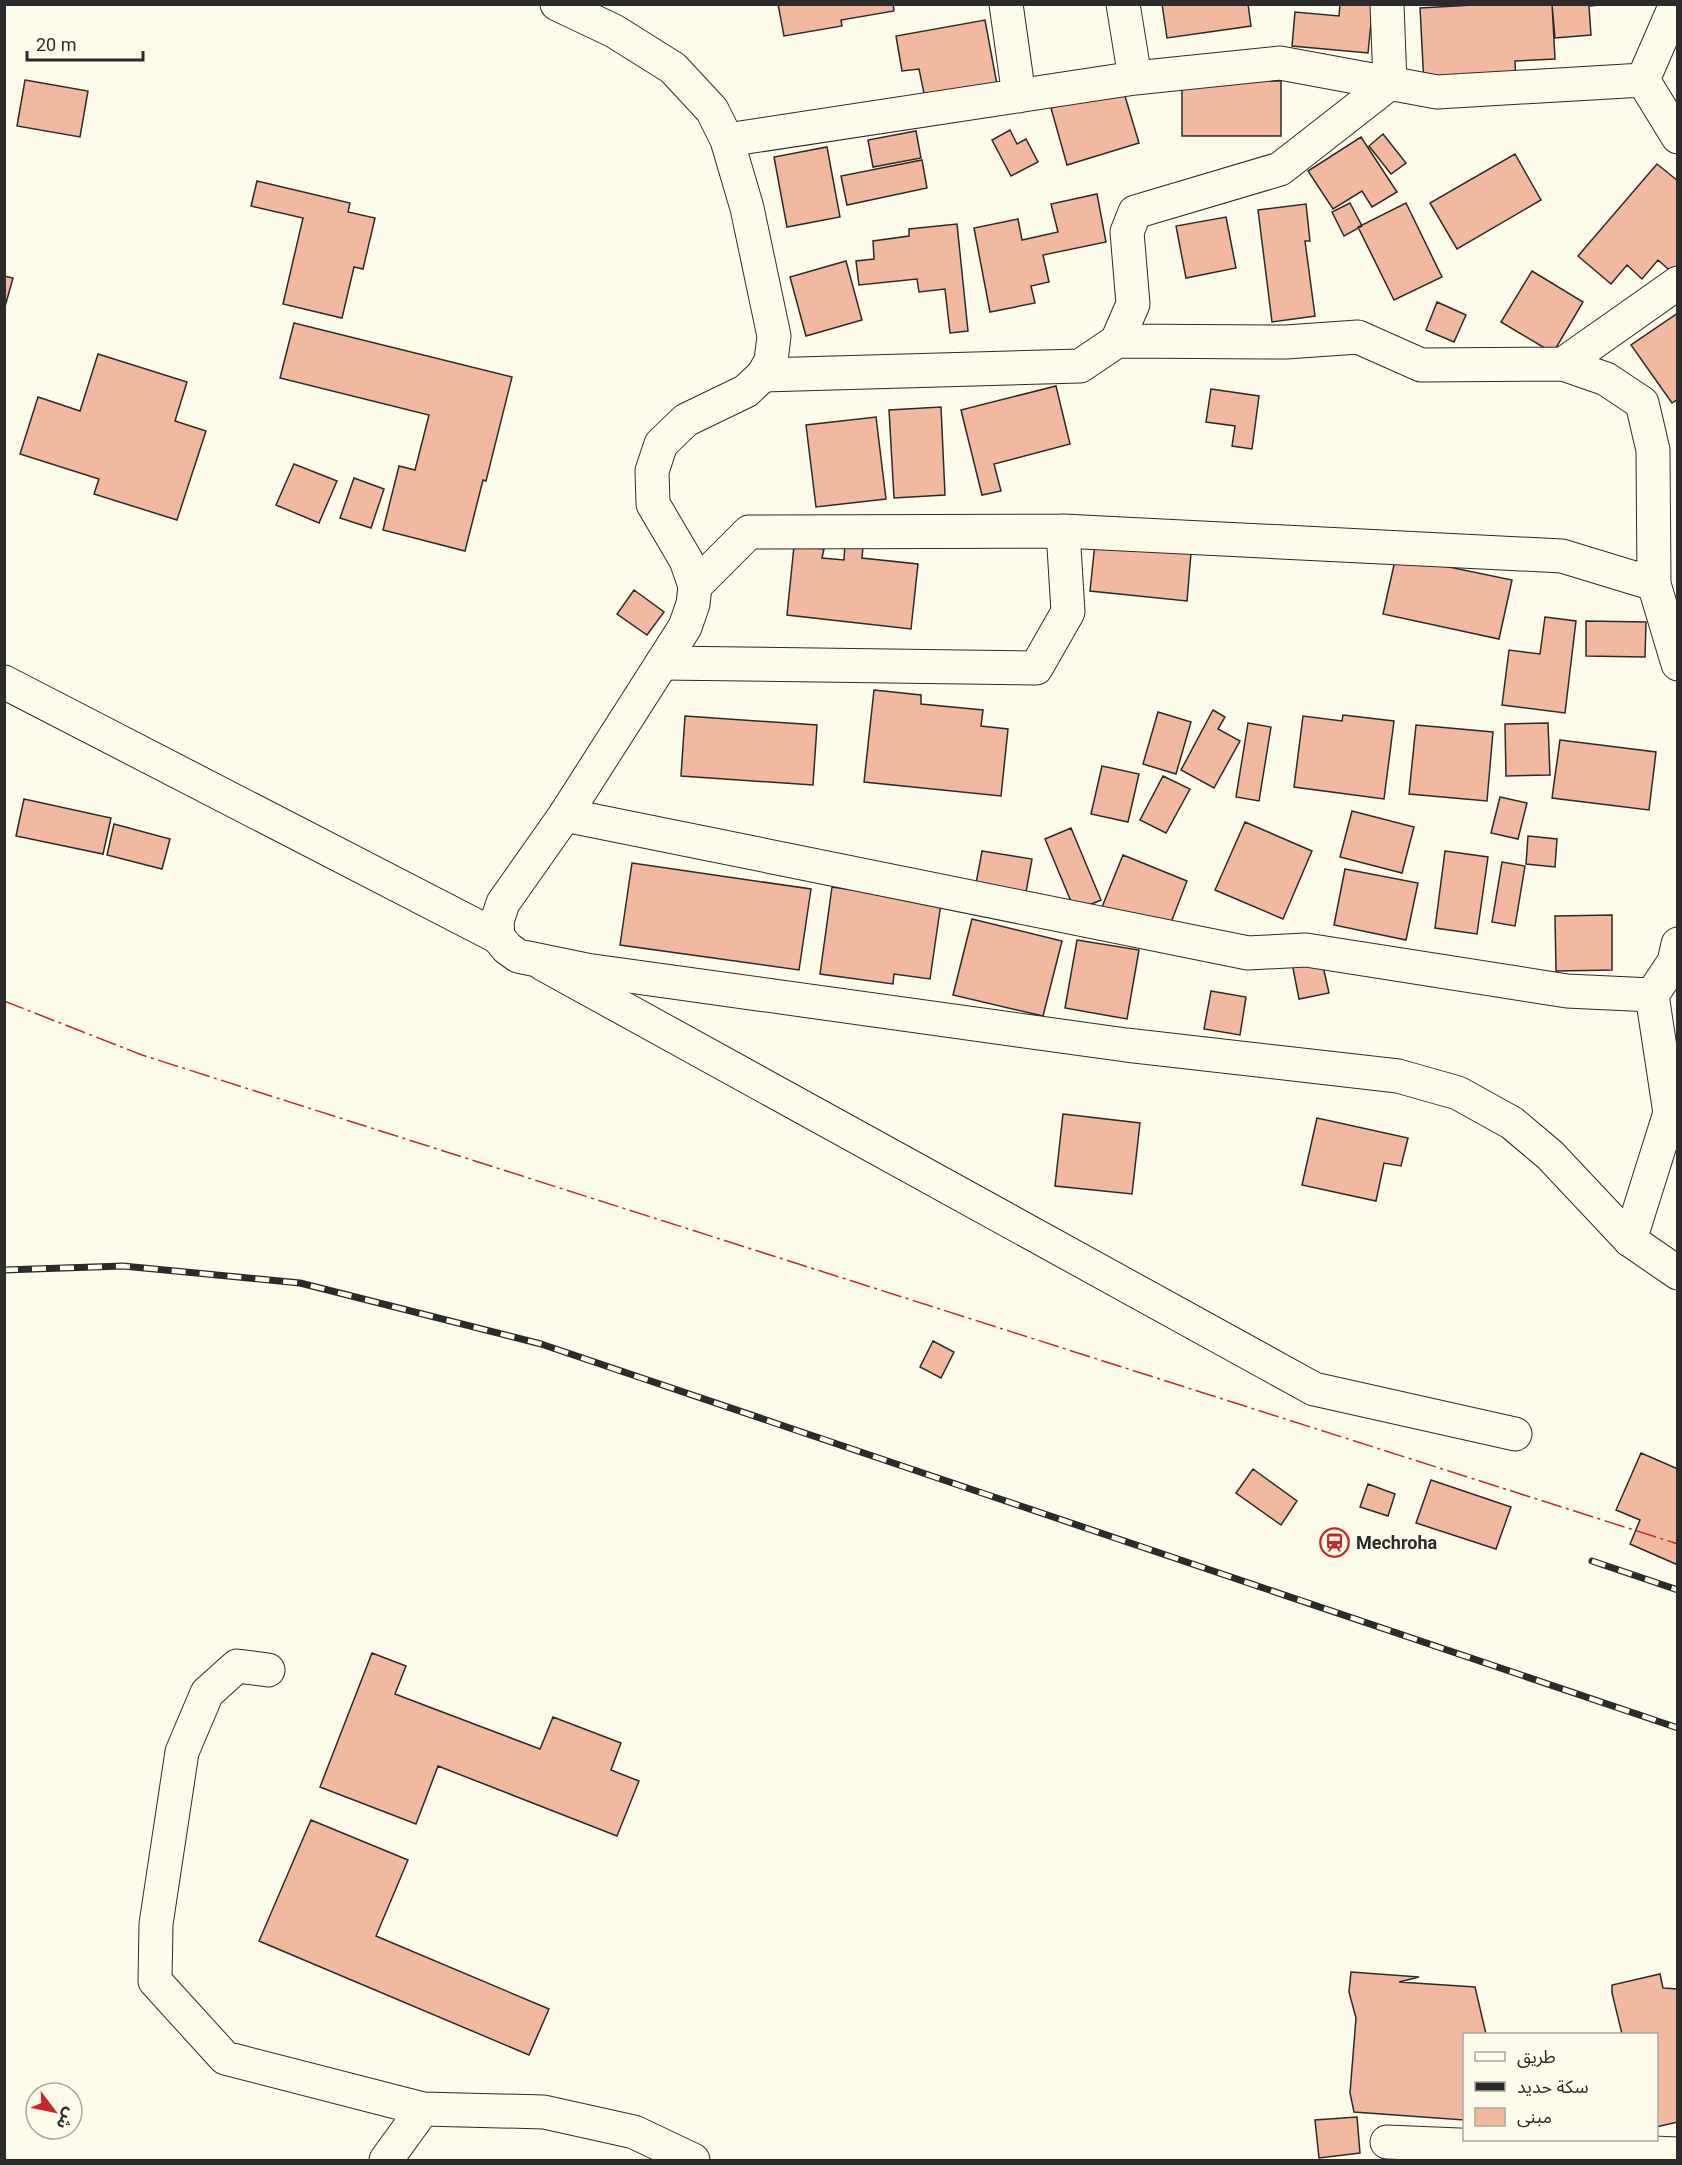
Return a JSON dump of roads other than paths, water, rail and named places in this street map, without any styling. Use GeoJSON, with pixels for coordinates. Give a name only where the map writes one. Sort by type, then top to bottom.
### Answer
{"type":"FeatureCollection","features":[{"type":"Feature","properties":{"kind":"street"},"geometry":{"type":"LineString","coordinates":[[498,937],[497,921],[503,903],[565,815],[685,627],[693,604],[695,586],[686,560],[653,504],[652,471],[661,444],[686,420],[746,391],[763,375],[771,361],[774,336],[747,208],[727,140],[712,110],[673,68],[614,31],[557,4]]}},
{"type":"Feature","properties":{"kind":"street"},"geometry":{"type":"LineString","coordinates":[[1006,4],[1019,96]]}},
{"type":"Feature","properties":{"kind":"street"},"geometry":{"type":"LineString","coordinates":[[1123,4],[1135,78]]}},
{"type":"Feature","properties":{"kind":"street"},"geometry":{"type":"LineString","coordinates":[[1387,4],[1390,83]]}},
{"type":"Feature","properties":{"kind":"street"},"geometry":{"type":"LineString","coordinates":[[1642,80],[1677,4]]}},
{"type":"Feature","properties":{"kind":"street"},"geometry":{"type":"LineString","coordinates":[[727,140],[1135,78],[1280,63],[1437,92],[1642,80]]}},
{"type":"Feature","properties":{"kind":"street"},"geometry":{"type":"LineString","coordinates":[[1642,80],[1677,137]]}},
{"type":"Feature","properties":{"kind":"street"},"geometry":{"type":"LineString","coordinates":[[763,375],[1080,366],[1117,341],[1132,304],[1127,232],[1136,212],[1280,169],[1390,83]]}},
{"type":"Feature","properties":{"kind":"street"},"geometry":{"type":"LineString","coordinates":[[1563,364],[1677,283]]}},
{"type":"Feature","properties":{"kind":"street"},"geometry":{"type":"LineString","coordinates":[[1117,341],[1286,342],[1358,337],[1421,365],[1563,364],[1606,379],[1641,403],[1653,450],[1654,584],[1677,664]]}},
{"type":"Feature","properties":{"kind":"street"},"geometry":{"type":"LineString","coordinates":[[695,586],[749,532],[1063,531],[1562,555],[1654,584]]}},
{"type":"Feature","properties":{"kind":"street"},"geometry":{"type":"LineString","coordinates":[[662,663],[1036,668],[1068,612],[1063,531]]}},
{"type":"Feature","properties":{"kind":"street"},"geometry":{"type":"LineString","coordinates":[[4,682],[498,937],[518,956],[586,970],[1126,1045],[1398,1076],[1458,1093],[1512,1123],[1550,1155],[1630,1240],[1677,1273]]}},
{"type":"Feature","properties":{"kind":"street"},"geometry":{"type":"LineString","coordinates":[[565,815],[1248,953],[1306,950],[1567,992],[1652,995]]}},
{"type":"Feature","properties":{"kind":"street"},"geometry":{"type":"LineString","coordinates":[[1630,1240],[1674,1114],[1652,995],[1674,962],[1677,944]]}},
{"type":"Feature","properties":{"kind":"street"},"geometry":{"type":"LineString","coordinates":[[537,961],[1314,1389],[1515,1434]]}},
{"type":"Feature","properties":{"kind":"street"},"geometry":{"type":"LineString","coordinates":[[268,1670],[237,1666],[207,1693],[182,1752],[156,1924],[155,1981],[225,2058],[423,2109],[544,2112],[634,2132],[693,2160]]}},
{"type":"Feature","properties":{"kind":"street"},"geometry":{"type":"LineString","coordinates":[[386,2160],[423,2109]]}},
{"type":"Feature","properties":{"kind":"street"},"geometry":{"type":"LineString","coordinates":[[1387,2142],[1677,2154]]}},
{"type":"Feature","properties":{"kind":"railway"},"geometry":{"type":"LineString","coordinates":[[4,1270],[123,1266],[300,1283],[541,1344],[1678,1728]]}},
{"type":"Feature","properties":{"kind":"railway"},"geometry":{"type":"LineString","coordinates":[[1592,1561],[1678,1590]]}},
{"type":"Feature","properties":{"kind":"place","name":"Mechroha"},"geometry":{"type":"Point","coordinates":[1335,1543]}}]}
